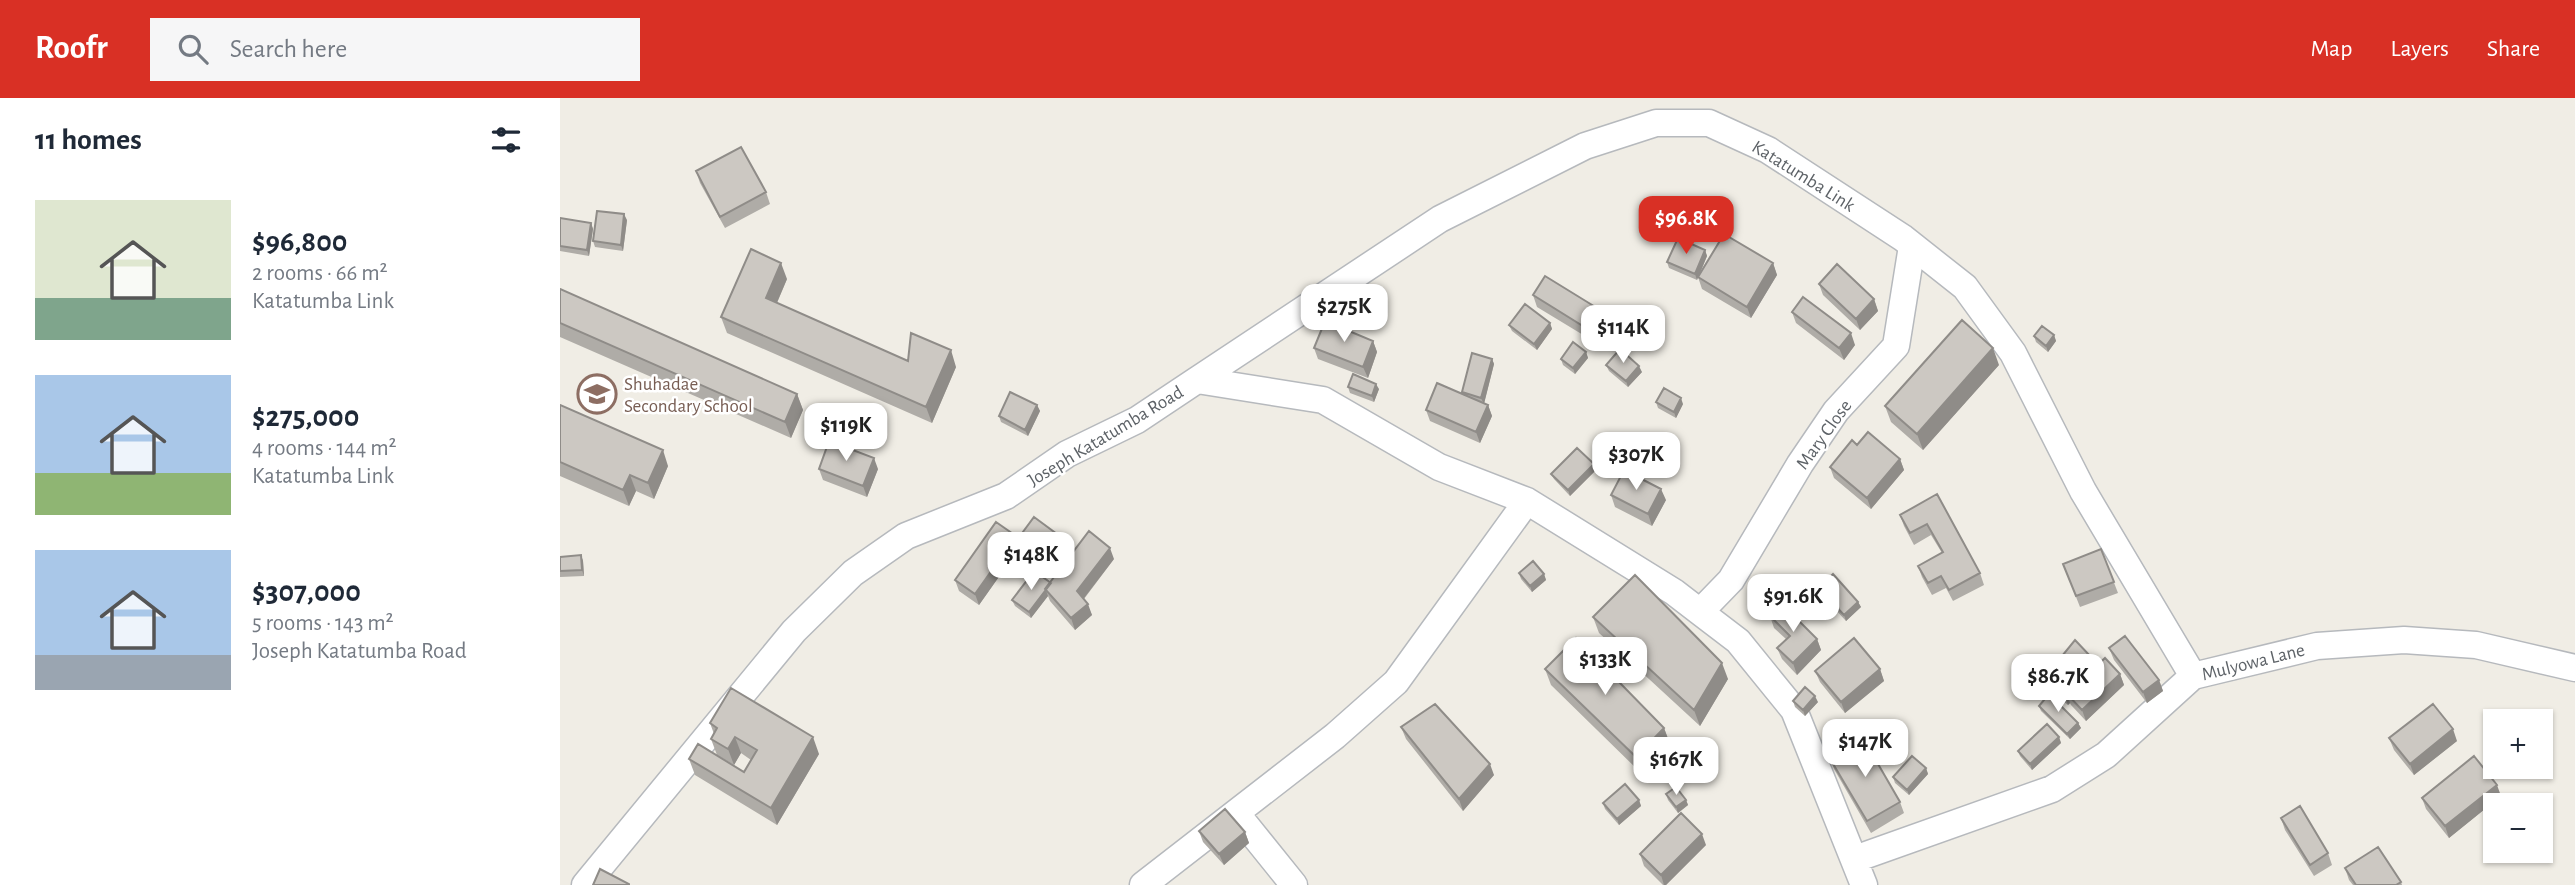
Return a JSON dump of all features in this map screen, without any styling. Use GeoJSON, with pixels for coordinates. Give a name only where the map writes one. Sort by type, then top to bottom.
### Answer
{"type":"FeatureCollection","features":[{"type":"Feature","properties":{"kind":"street","name":"Katatumba Link"},"geometry":{"type":"LineString","coordinates":[[1197,380],[1440,219],[1585,146],[1656,123],[1709,123],[1768,150],[1912,246],[1965,287],[2013,353],[2083,491],[2193,676]]}},
{"type":"Feature","properties":{"kind":"street","name":"Mary Close"},"geometry":{"type":"LineString","coordinates":[[1700,612],[1731,580],[1800,464],[1836,411],[1896,346],[1912,246]]}},
{"type":"Feature","properties":{"kind":"street","name":"Joseph Katatumba Road"},"geometry":{"type":"LineString","coordinates":[[585,885],[793,631],[853,573],[906,536],[1006,496],[1067,454],[1137,420],[1197,380],[1323,400],[1439,467],[1527,501],[1674,592],[1738,641],[1794,710],[1864,885]]}},
{"type":"Feature","properties":{"kind":"street"},"geometry":{"type":"LineString","coordinates":[[1143,885],[1335,736],[1396,682],[1527,501]]}},
{"type":"Feature","properties":{"kind":"street","name":"Mulyowa Lane"},"geometry":{"type":"LineString","coordinates":[[1855,859],[2053,789],[2106,755],[2193,676],[2317,646],[2404,640],[2476,645],[2575,668]]}},
{"type":"Feature","properties":{"kind":"street"},"geometry":{"type":"LineString","coordinates":[[1236,813],[1294,885]]}},
{"type":"Feature","properties":{"kind":"building"},"geometry":{"type":"Polygon","coordinates":[[[741,147],[766,192],[720,217],[696,171],[741,147]]]}},
{"type":"Feature","properties":{"kind":"building"},"geometry":{"type":"Polygon","coordinates":[[[597,211],[624,214],[621,245],[593,241],[597,211]]]}},
{"type":"Feature","properties":{"kind":"building"},"geometry":{"type":"Polygon","coordinates":[[[560,218],[591,223],[587,250],[560,246],[560,218]]]}},
{"type":"Feature","properties":{"kind":"building"},"geometry":{"type":"Polygon","coordinates":[[[1724,234],[1773,263],[1747,307],[1698,277],[1724,234]]]}},
{"type":"Feature","properties":{"kind":"building"},"geometry":{"type":"Polygon","coordinates":[[[1678,238],[1705,250],[1695,274],[1667,262],[1678,238]]]}},
{"type":"Feature","properties":{"kind":"building"},"geometry":{"type":"Polygon","coordinates":[[[751,249],[781,263],[766,298],[908,361],[911,333],[951,350],[926,407],[721,317],[751,249]]]}},
{"type":"Feature","properties":{"kind":"building"},"geometry":{"type":"Polygon","coordinates":[[[1837,264],[1874,299],[1856,319],[1819,284],[1837,264]]]}},
{"type":"Feature","properties":{"kind":"building"},"geometry":{"type":"Polygon","coordinates":[[[1545,276],[1610,316],[1599,336],[1533,295],[1545,276]]]}},
{"type":"Feature","properties":{"kind":"building"},"geometry":{"type":"Polygon","coordinates":[[[560,289],[797,394],[785,422],[560,323],[560,289]]]}},
{"type":"Feature","properties":{"kind":"building"},"geometry":{"type":"Polygon","coordinates":[[[1803,297],[1851,333],[1839,348],[1792,312],[1803,297]]]}},
{"type":"Feature","properties":{"kind":"building"},"geometry":{"type":"Polygon","coordinates":[[[1525,304],[1550,323],[1534,344],[1509,325],[1525,304]]]}},
{"type":"Feature","properties":{"kind":"building"},"geometry":{"type":"Polygon","coordinates":[[[1962,320],[1993,348],[1917,434],[1885,406],[1962,320]]]}},
{"type":"Feature","properties":{"kind":"building"},"geometry":{"type":"Polygon","coordinates":[[[1325,321],[1373,341],[1363,367],[1314,348],[1325,321]]]}},
{"type":"Feature","properties":{"kind":"building"},"geometry":{"type":"Polygon","coordinates":[[[2042,326],[2054,335],[2046,346],[2034,336],[2042,326]]]}},
{"type":"Feature","properties":{"kind":"building"},"geometry":{"type":"Polygon","coordinates":[[[1573,342],[1586,352],[1573,368],[1561,359],[1573,342]]]}},
{"type":"Feature","properties":{"kind":"building"},"geometry":{"type":"Polygon","coordinates":[[[1620,349],[1639,366],[1626,381],[1606,365],[1620,349]]]}},
{"type":"Feature","properties":{"kind":"building"},"geometry":{"type":"Polygon","coordinates":[[[1472,353],[1492,359],[1481,398],[1462,392],[1472,353]]]}},
{"type":"Feature","properties":{"kind":"building"},"geometry":{"type":"Polygon","coordinates":[[[1353,374],[1376,384],[1372,396],[1348,387],[1353,374]]]}},
{"type":"Feature","properties":{"kind":"building"},"geometry":{"type":"Polygon","coordinates":[[[1437,383],[1488,405],[1476,432],[1426,410],[1437,383]]]}},
{"type":"Feature","properties":{"kind":"building"},"geometry":{"type":"Polygon","coordinates":[[[1664,388],[1681,398],[1674,412],[1656,402],[1664,388]]]}},
{"type":"Feature","properties":{"kind":"building"},"geometry":{"type":"Polygon","coordinates":[[[1010,392],[1037,405],[1025,430],[999,416],[1010,392]]]}},
{"type":"Feature","properties":{"kind":"building"},"geometry":{"type":"Polygon","coordinates":[[[560,405],[663,450],[648,483],[630,475],[623,490],[560,462],[560,405]]]}},
{"type":"Feature","properties":{"kind":"building"},"geometry":{"type":"Polygon","coordinates":[[[1868,432],[1900,459],[1867,498],[1830,467],[1852,440],[1857,445],[1868,432]]]}},
{"type":"Feature","properties":{"kind":"building"},"geometry":{"type":"Polygon","coordinates":[[[829,441],[874,458],[863,486],[819,469],[829,441]]]}},
{"type":"Feature","properties":{"kind":"building"},"geometry":{"type":"Polygon","coordinates":[[[1577,448],[1594,464],[1568,490],[1551,474],[1577,448]]]}},
{"type":"Feature","properties":{"kind":"building"},"geometry":{"type":"Polygon","coordinates":[[[1624,470],[1661,489],[1648,514],[1611,495],[1624,470]]]}},
{"type":"Feature","properties":{"kind":"building"},"geometry":{"type":"Polygon","coordinates":[[[1937,494],[1980,573],[1949,590],[1941,576],[1928,583],[1918,566],[1943,552],[1927,524],[1910,533],[1900,515],[1937,494]]]}},
{"type":"Feature","properties":{"kind":"building"},"geometry":{"type":"Polygon","coordinates":[[[1034,517],[1061,537],[1044,560],[1017,540],[1034,517]]]}},
{"type":"Feature","properties":{"kind":"building"},"geometry":{"type":"Polygon","coordinates":[[[996,522],[1016,536],[975,594],[955,580],[996,522]]]}},
{"type":"Feature","properties":{"kind":"building"},"geometry":{"type":"Polygon","coordinates":[[[1089,531],[1110,548],[1077,591],[1088,604],[1071,618],[1045,589],[1089,531]]]}},
{"type":"Feature","properties":{"kind":"building"},"geometry":{"type":"Polygon","coordinates":[[[2101,549],[2114,582],[2076,596],[2063,564],[2101,549]]]}},
{"type":"Feature","properties":{"kind":"building"},"geometry":{"type":"Polygon","coordinates":[[[581,555],[582,570],[560,571],[560,557],[581,555]]]}},
{"type":"Feature","properties":{"kind":"building"},"geometry":{"type":"Polygon","coordinates":[[[1533,561],[1544,574],[1530,586],[1519,573],[1533,561]]]}},
{"type":"Feature","properties":{"kind":"building"},"geometry":{"type":"Polygon","coordinates":[[[1034,571],[1051,583],[1029,612],[1012,600],[1034,571]]]}},
{"type":"Feature","properties":{"kind":"building"},"geometry":{"type":"Polygon","coordinates":[[[1833,574],[1858,602],[1844,615],[1819,588],[1833,574]]]}},
{"type":"Feature","properties":{"kind":"building"},"geometry":{"type":"Polygon","coordinates":[[[1635,575],[1722,663],[1694,710],[1593,617],[1635,575]]]}},
{"type":"Feature","properties":{"kind":"building"},"geometry":{"type":"Polygon","coordinates":[[[1782,604],[1817,639],[1793,663],[1777,648],[1790,636],[1770,616],[1782,604]]]}},
{"type":"Feature","properties":{"kind":"building"},"geometry":{"type":"Polygon","coordinates":[[[2125,636],[2159,680],[2143,692],[2109,648],[2125,636]]]}},
{"type":"Feature","properties":{"kind":"building"},"geometry":{"type":"Polygon","coordinates":[[[1576,638],[1664,728],[1636,757],[1545,669],[1576,638]]]}},
{"type":"Feature","properties":{"kind":"building"},"geometry":{"type":"Polygon","coordinates":[[[1854,638],[1880,669],[1841,702],[1815,671],[1854,638]]]}},
{"type":"Feature","properties":{"kind":"building"},"geometry":{"type":"Polygon","coordinates":[[[2075,640],[2093,659],[2064,694],[2045,677],[2075,640]]]}},
{"type":"Feature","properties":{"kind":"building"},"geometry":{"type":"Polygon","coordinates":[[[2105,658],[2120,674],[2082,710],[2067,694],[2105,658]]]}},
{"type":"Feature","properties":{"kind":"building"},"geometry":{"type":"Polygon","coordinates":[[[1805,687],[1815,696],[1803,710],[1793,701],[1805,687]]]}},
{"type":"Feature","properties":{"kind":"building"},"geometry":{"type":"Polygon","coordinates":[[[731,688],[813,737],[771,808],[689,759],[698,744],[744,772],[757,750],[735,737],[728,749],[711,739],[717,728],[710,723],[731,688]]]}},
{"type":"Feature","properties":{"kind":"building"},"geometry":{"type":"Polygon","coordinates":[[[2049,694],[2078,723],[2067,734],[2039,706],[2049,694]]]}},
{"type":"Feature","properties":{"kind":"building"},"geometry":{"type":"Polygon","coordinates":[[[1435,704],[1490,764],[1459,799],[1401,727],[1435,704]]]}},
{"type":"Feature","properties":{"kind":"building"},"geometry":{"type":"Polygon","coordinates":[[[2433,704],[2453,729],[2410,764],[2389,738],[2433,704]]]}},
{"type":"Feature","properties":{"kind":"building"},"geometry":{"type":"Polygon","coordinates":[[[2047,724],[2059,737],[2030,764],[2018,751],[2047,724]]]}},
{"type":"Feature","properties":{"kind":"building"},"geometry":{"type":"Polygon","coordinates":[[[1863,738],[1900,802],[1867,821],[1829,757],[1863,738]]]}},
{"type":"Feature","properties":{"kind":"building"},"geometry":{"type":"Polygon","coordinates":[[[1912,756],[1926,768],[1907,790],[1893,777],[1912,756]]]}},
{"type":"Feature","properties":{"kind":"building"},"geometry":{"type":"Polygon","coordinates":[[[2474,756],[2483,767],[2483,779],[2492,779],[2497,785],[2483,793],[2483,796],[2445,826],[2422,798],[2474,756]]]}},
{"type":"Feature","properties":{"kind":"building"},"geometry":{"type":"Polygon","coordinates":[[[1625,784],[1639,800],[1617,819],[1603,803],[1625,784]]]}},
{"type":"Feature","properties":{"kind":"building"},"geometry":{"type":"Polygon","coordinates":[[[1676,787],[1686,800],[1676,807],[1666,794],[1676,787]]]}},
{"type":"Feature","properties":{"kind":"building"},"geometry":{"type":"Polygon","coordinates":[[[2300,806],[2328,853],[2310,865],[2281,818],[2300,806]]]}},
{"type":"Feature","properties":{"kind":"building"},"geometry":{"type":"Polygon","coordinates":[[[1225,809],[1245,832],[1219,854],[1199,831],[1225,809]]]}},
{"type":"Feature","properties":{"kind":"building"},"geometry":{"type":"Polygon","coordinates":[[[1681,813],[1702,834],[1661,875],[1640,854],[1681,813]]]}},
{"type":"Feature","properties":{"kind":"building"},"geometry":{"type":"Polygon","coordinates":[[[2378,847],[2401,882],[2396,885],[2356,885],[2345,868],[2378,847]]]}},
{"type":"Feature","properties":{"kind":"building"},"geometry":{"type":"Polygon","coordinates":[[[600,869],[629,884],[629,885],[593,885],[600,869]]]}},
{"type":"Feature","properties":{"kind":"place","name":"Shuhadae Secondary School"},"geometry":{"type":"Point","coordinates":[597,394]}}]}
